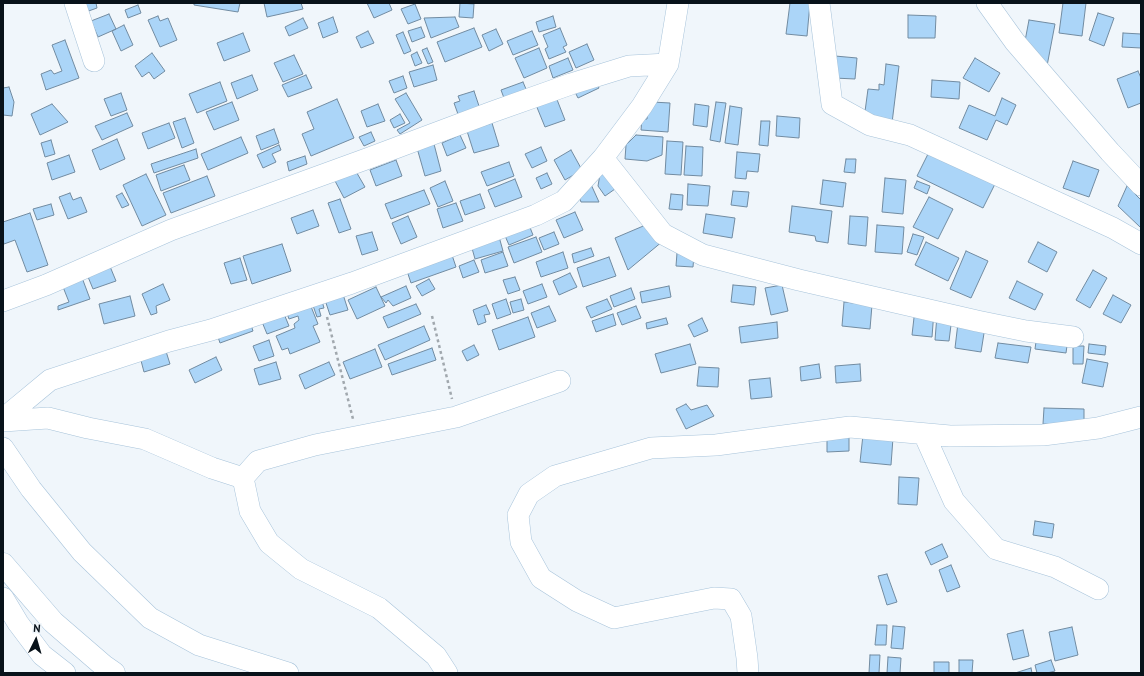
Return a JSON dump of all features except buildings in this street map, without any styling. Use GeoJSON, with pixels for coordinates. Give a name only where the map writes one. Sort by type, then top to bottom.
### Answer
{"type":"FeatureCollection","features":[{"type":"Feature","properties":{"kind":"street"},"geometry":{"type":"LineString","coordinates":[[75,3],[94,61]]}},
{"type":"Feature","properties":{"kind":"street"},"geometry":{"type":"LineString","coordinates":[[3,420],[50,380],[169,341],[211,330],[352,283],[536,216],[564,201],[603,158],[642,106],[668,64],[678,3]]}},
{"type":"Feature","properties":{"kind":"street"},"geometry":{"type":"LineString","coordinates":[[819,3],[832,104],[870,124],[910,135],[1114,228],[1141,244]]}},
{"type":"Feature","properties":{"kind":"street"},"geometry":{"type":"LineString","coordinates":[[987,3],[1014,42],[1110,152],[1141,185]]}},
{"type":"Feature","properties":{"kind":"street"},"geometry":{"type":"LineString","coordinates":[[3,301],[46,285],[172,230],[492,112],[571,84],[629,66],[668,64]]}},
{"type":"Feature","properties":{"kind":"street"},"geometry":{"type":"LineString","coordinates":[[603,158],[663,234],[703,255],[799,280],[977,321],[1026,331],[1073,337]]}},
{"type":"Feature","properties":{"kind":"street"},"geometry":{"type":"LineString","coordinates":[[243,478],[258,461],[315,445],[456,417],[560,381]]}},
{"type":"Feature","properties":{"kind":"street"},"geometry":{"type":"LineString","coordinates":[[748,673],[741,616],[731,599],[714,598],[614,618],[577,601],[541,578],[521,542],[518,515],[529,494],[555,476],[651,448],[716,445],[850,427],[950,436],[1043,436],[1098,428],[1141,417]]}},
{"type":"Feature","properties":{"kind":"street"},"geometry":{"type":"LineString","coordinates":[[3,420],[48,418],[88,428],[145,439],[212,468],[243,478]]}},
{"type":"Feature","properties":{"kind":"street"},"geometry":{"type":"LineString","coordinates":[[924,434],[954,501],[996,549],[1055,567],[1098,589]]}},
{"type":"Feature","properties":{"kind":"street"},"geometry":{"type":"LineString","coordinates":[[3,448],[31,489],[82,552],[150,618],[199,645],[288,673]]}},
{"type":"Feature","properties":{"kind":"street"},"geometry":{"type":"LineString","coordinates":[[243,478],[250,511],[269,543],[301,569],[379,608],[436,656],[447,673]]}},
{"type":"Feature","properties":{"kind":"street"},"geometry":{"type":"LineString","coordinates":[[3,564],[53,622]]}},
{"type":"Feature","properties":{"kind":"street"},"geometry":{"type":"LineString","coordinates":[[3,582],[114,673]]}},
{"type":"Feature","properties":{"kind":"street"},"geometry":{"type":"LineString","coordinates":[[3,598],[18,623],[42,655],[65,673]]}},
{"type":"Feature","properties":{"kind":"path"},"geometry":{"type":"LineString","coordinates":[[432,316],[456,417]]}},
{"type":"Feature","properties":{"kind":"path"},"geometry":{"type":"LineString","coordinates":[[327,317],[357,437]]}}]}
